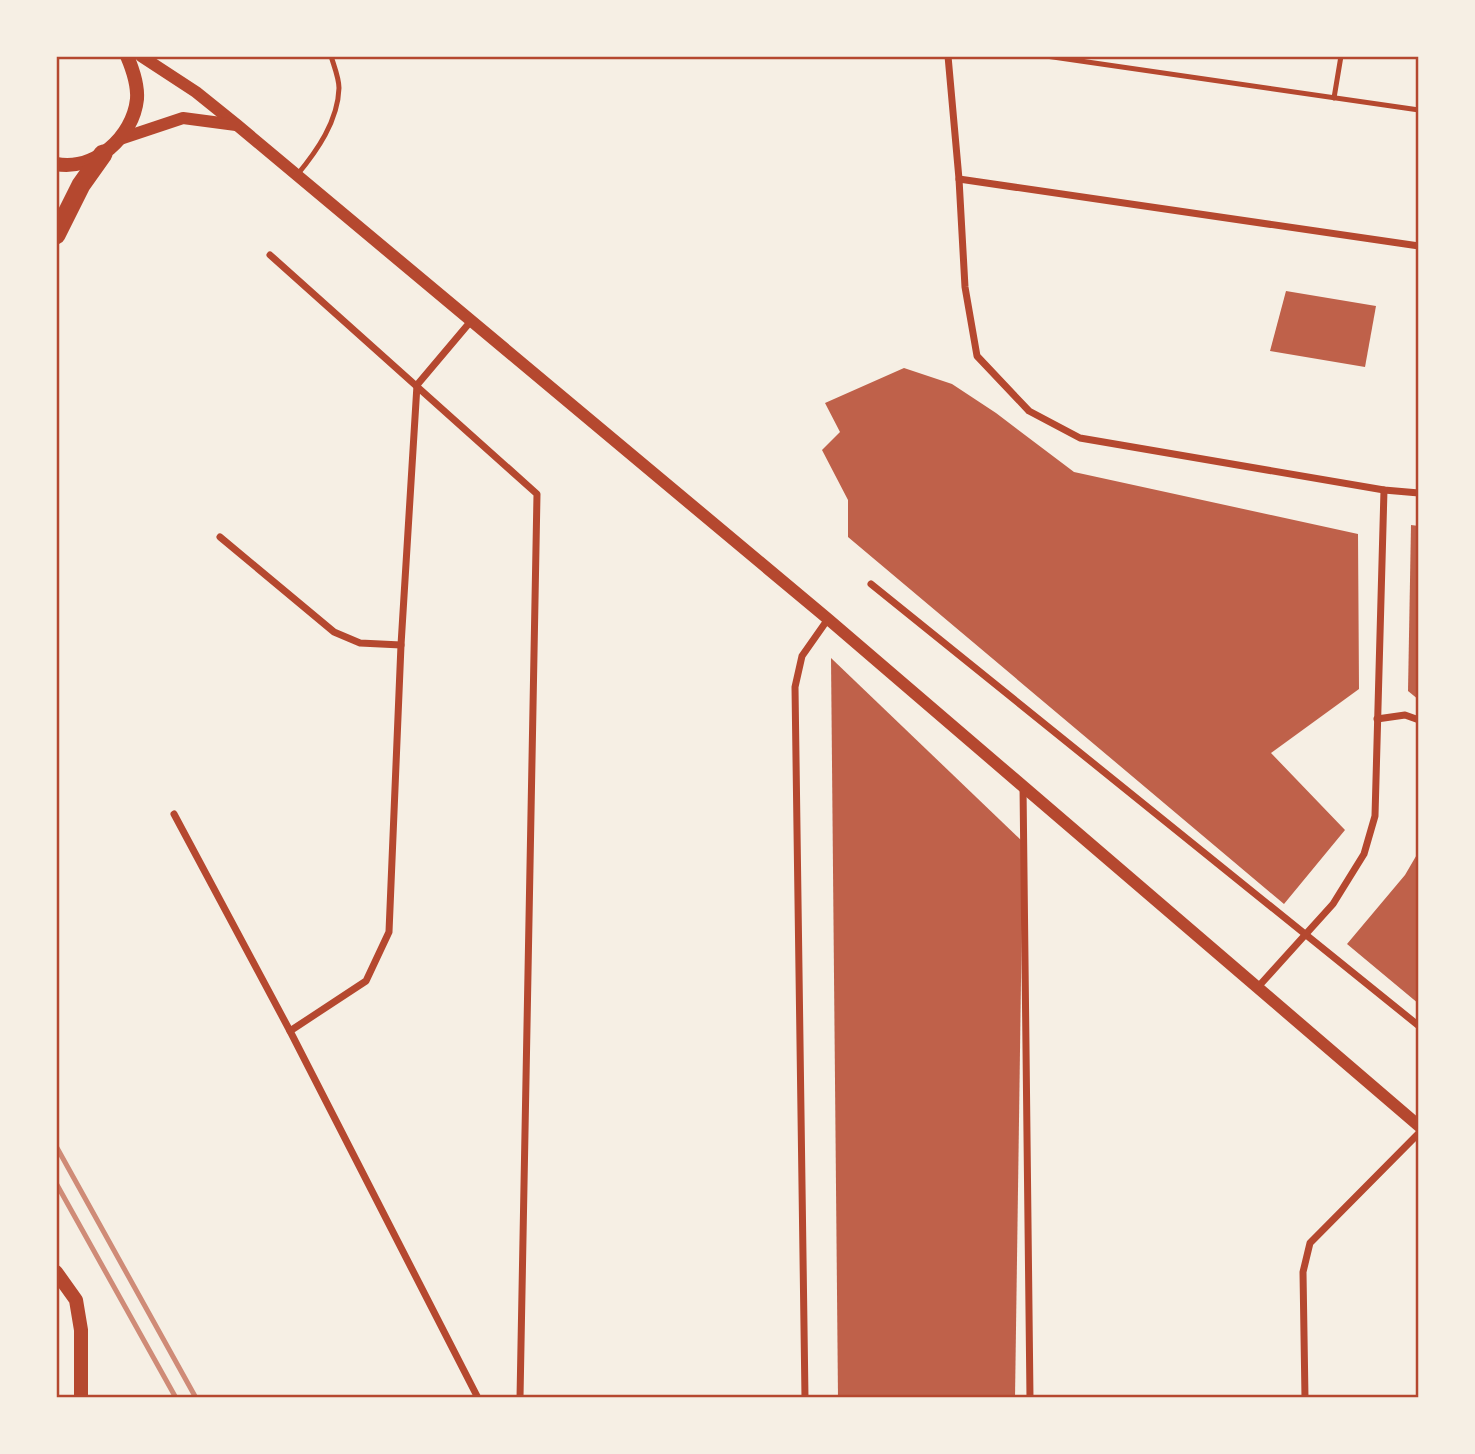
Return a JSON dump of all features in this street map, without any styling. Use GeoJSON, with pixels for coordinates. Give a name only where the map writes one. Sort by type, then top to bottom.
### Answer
{"type":"FeatureCollection","features":[{"type":"Feature","properties":{"kind":"highway"},"geometry":{"type":"LineString","coordinates":[[56,235],[81,185],[103,154]]}},
{"type":"Feature","properties":{"kind":"main road"},"geometry":{"type":"LineString","coordinates":[[56,164],[84,163],[103,154],[120,139],[132,120],[137,98],[135,76],[127,56]]}},
{"type":"Feature","properties":{"kind":"main road"},"geometry":{"type":"LineString","coordinates":[[56,1272],[76,1300],[81,1330],[82,1398]]}},
{"type":"Feature","properties":{"kind":"street"},"geometry":{"type":"LineString","coordinates":[[142,56],[196,92],[237,125],[828,619],[1419,1126]]}},
{"type":"Feature","properties":{"kind":"street"},"geometry":{"type":"LineString","coordinates":[[948,56],[960,179],[965,287],[977,356],[1029,411],[1080,438],[1419,494]]}},
{"type":"Feature","properties":{"kind":"street"},"geometry":{"type":"LineString","coordinates":[[120,139],[183,118],[237,125]]}},
{"type":"Feature","properties":{"kind":"street"},"geometry":{"type":"LineString","coordinates":[[960,179],[1419,246]]}},
{"type":"Feature","properties":{"kind":"street"},"geometry":{"type":"LineString","coordinates":[[270,255],[537,494],[520,1398]]}},
{"type":"Feature","properties":{"kind":"street"},"geometry":{"type":"LineString","coordinates":[[290,1031],[366,981],[388,932],[401,645],[417,385],[471,321]]}},
{"type":"Feature","properties":{"kind":"street"},"geometry":{"type":"LineString","coordinates":[[1258,987],[1333,904],[1364,854],[1374,816],[1384,490]]}},
{"type":"Feature","properties":{"kind":"street"},"geometry":{"type":"LineString","coordinates":[[220,537],[334,632],[360,643],[401,645]]}},
{"type":"Feature","properties":{"kind":"street"},"geometry":{"type":"LineString","coordinates":[[871,584],[1419,1026]]}},
{"type":"Feature","properties":{"kind":"street"},"geometry":{"type":"LineString","coordinates":[[805,1398],[795,687],[802,656],[828,619]]}},
{"type":"Feature","properties":{"kind":"street"},"geometry":{"type":"LineString","coordinates":[[1377,719],[1405,715],[1419,720]]}},
{"type":"Feature","properties":{"kind":"street"},"geometry":{"type":"LineString","coordinates":[[1023,786],[1030,1398]]}},
{"type":"Feature","properties":{"kind":"street"},"geometry":{"type":"LineString","coordinates":[[174,814],[290,1031],[478,1398]]}},
{"type":"Feature","properties":{"kind":"street"},"geometry":{"type":"LineString","coordinates":[[1305,1398],[1303,1272],[1310,1243],[1419,1133]]}},
{"type":"Feature","properties":{"kind":"lane"},"geometry":{"type":"LineString","coordinates":[[297,175],[317,151],[335,110],[339,86],[331,56]]}},
{"type":"Feature","properties":{"kind":"lane"},"geometry":{"type":"LineString","coordinates":[[1045,56],[1419,110]]}},
{"type":"Feature","properties":{"kind":"lane"},"geometry":{"type":"LineString","coordinates":[[1334,98],[1341,56]]}},
{"type":"Feature","properties":{"kind":"building"},"geometry":{"type":"Polygon","coordinates":[[[1286,291],[1376,306],[1365,367],[1270,351],[1286,291]]]}},
{"type":"Feature","properties":{"kind":"building"},"geometry":{"type":"Polygon","coordinates":[[[904,368],[952,384],[996,413],[1074,472],[1358,534],[1359,689],[1271,753],[1345,830],[1284,904],[848,537],[848,500],[822,450],[840,432],[825,403],[904,368]]]}},
{"type":"Feature","properties":{"kind":"building"},"geometry":{"type":"Polygon","coordinates":[[[1411,525],[1419,526],[1419,700],[1408,691],[1411,525]]]}},
{"type":"Feature","properties":{"kind":"building"},"geometry":{"type":"Polygon","coordinates":[[[831,658],[1023,842],[1015,1398],[838,1398],[831,658]]]}},
{"type":"Feature","properties":{"kind":"building"},"geometry":{"type":"Polygon","coordinates":[[[1419,851],[1419,1004],[1347,944],[1405,875],[1419,851]]]}},
{"type":"Feature","properties":{"kind":"railway"},"geometry":{"type":"LineString","coordinates":[[56,1146],[196,1398]]}},
{"type":"Feature","properties":{"kind":"railway"},"geometry":{"type":"LineString","coordinates":[[56,1183],[176,1398]]}}]}
